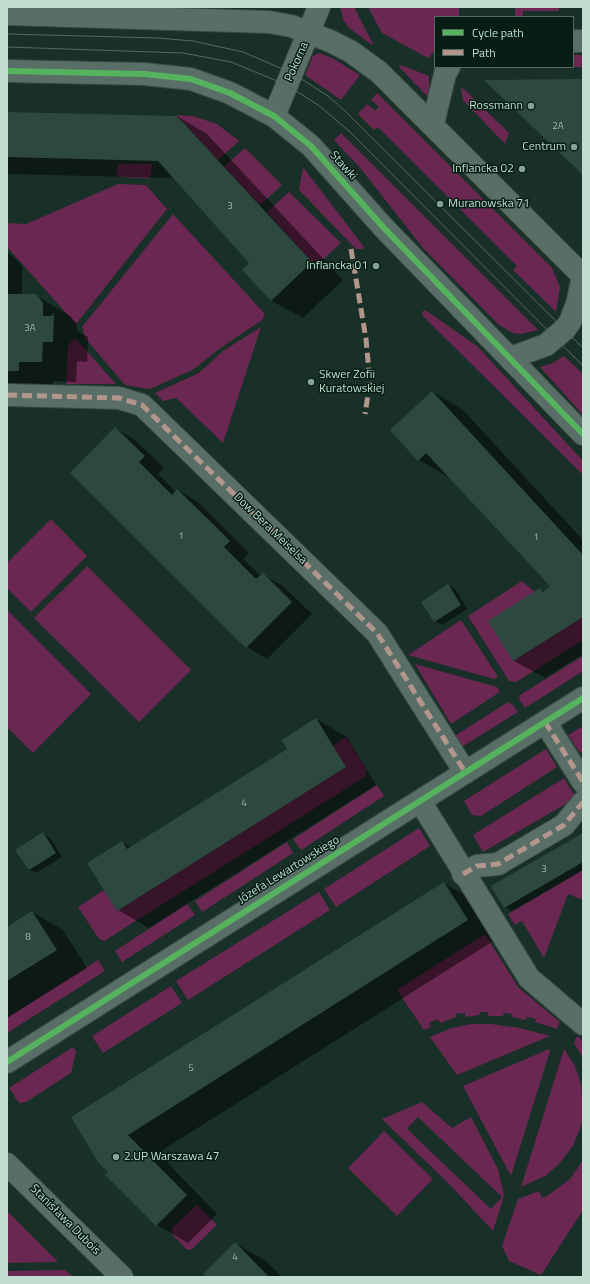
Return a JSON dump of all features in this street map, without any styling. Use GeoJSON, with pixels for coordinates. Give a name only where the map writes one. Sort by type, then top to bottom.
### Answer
{"type":"FeatureCollection","features":[{"type":"Feature","properties":{"kind":"street","name":"Pokorna"},"geometry":{"type":"LineString","coordinates":[[274,116],[310,33],[319,7]]}},
{"type":"Feature","properties":{"kind":"street"},"geometry":{"type":"LineString","coordinates":[[7,14],[269,22],[291,26],[310,33],[350,51],[370,64],[433,124],[583,276],[577,304],[570,322],[565,329],[546,345],[510,358]]}},
{"type":"Feature","properties":{"kind":"street"},"geometry":{"type":"LineString","coordinates":[[433,124],[445,74],[448,68]]}},
{"type":"Feature","properties":{"kind":"street","name":"Stawki"},"geometry":{"type":"LineString","coordinates":[[7,71],[144,74],[192,79],[230,93],[274,116],[311,146],[383,227],[583,434]]}},
{"type":"Feature","properties":{"kind":"street","name":"Dow Bera Meiselsa"},"geometry":{"type":"LineString","coordinates":[[7,395],[119,398],[142,405],[377,633],[465,772]]}},
{"type":"Feature","properties":{"kind":"street","name":"Józefa Lewartowskiego"},"geometry":{"type":"LineString","coordinates":[[7,1062],[583,698]]}},
{"type":"Feature","properties":{"kind":"street"},"geometry":{"type":"LineString","coordinates":[[545,722],[583,782]]}},
{"type":"Feature","properties":{"kind":"street"},"geometry":{"type":"LineString","coordinates":[[420,801],[463,874],[529,978],[583,1024]]}},
{"type":"Feature","properties":{"kind":"street"},"geometry":{"type":"LineString","coordinates":[[463,874],[476,866],[498,864],[564,825],[583,802]]}},
{"type":"Feature","properties":{"kind":"street","name":"Stanisława Dubois"},"geometry":{"type":"LineString","coordinates":[[7,1164],[122,1277]]}},
{"type":"Feature","properties":{"kind":"shaded area"},"geometry":{"type":"Polygon","coordinates":[[[340,7],[354,7],[373,44],[372,45],[349,28],[343,19],[340,7]]]}},
{"type":"Feature","properties":{"kind":"shaded area"},"geometry":{"type":"Polygon","coordinates":[[[368,7],[459,7],[459,16],[434,16],[434,52],[428,58],[382,33],[368,7]]]}},
{"type":"Feature","properties":{"kind":"shaded area"},"geometry":{"type":"Polygon","coordinates":[[[515,7],[559,7],[559,11],[523,11],[523,16],[515,16],[515,7]]]}},
{"type":"Feature","properties":{"kind":"shaded area"},"geometry":{"type":"Polygon","coordinates":[[[319,53],[332,58],[360,75],[341,100],[305,75],[313,56],[319,53]]]}},
{"type":"Feature","properties":{"kind":"shaded area"},"geometry":{"type":"Polygon","coordinates":[[[574,55],[583,55],[583,67],[574,67],[574,55]]]}},
{"type":"Feature","properties":{"kind":"shaded area"},"geometry":{"type":"Polygon","coordinates":[[[401,65],[429,76],[429,98],[399,67],[401,65]]]}},
{"type":"Feature","properties":{"kind":"shaded area"},"geometry":{"type":"Polygon","coordinates":[[[461,88],[464,89],[509,133],[505,144],[463,100],[461,88]]]}},
{"type":"Feature","properties":{"kind":"shaded area"},"geometry":{"type":"Polygon","coordinates":[[[377,93],[552,268],[560,287],[556,312],[513,270],[517,266],[378,127],[374,130],[358,114],[367,104],[375,111],[379,107],[371,100],[377,93]]]}},
{"type":"Feature","properties":{"kind":"shaded area"},"geometry":{"type":"Polygon","coordinates":[[[176,115],[193,116],[217,124],[239,141],[218,160],[176,115]]]}},
{"type":"Feature","properties":{"kind":"shaded area"},"geometry":{"type":"Polygon","coordinates":[[[341,133],[538,330],[521,334],[513,333],[499,325],[423,248],[361,169],[334,140],[341,133]]]}},
{"type":"Feature","properties":{"kind":"shaded area"},"geometry":{"type":"Polygon","coordinates":[[[245,148],[282,185],[260,205],[224,167],[245,148]]]}},
{"type":"Feature","properties":{"kind":"shaded area"},"geometry":{"type":"Polygon","coordinates":[[[118,164],[152,164],[151,175],[149,178],[119,177],[117,175],[118,164]]]}},
{"type":"Feature","properties":{"kind":"shaded area"},"geometry":{"type":"Polygon","coordinates":[[[303,167],[364,247],[362,249],[356,249],[299,190],[303,167]]]}},
{"type":"Feature","properties":{"kind":"shaded area"},"geometry":{"type":"Polygon","coordinates":[[[118,184],[146,185],[167,209],[76,324],[7,247],[7,223],[26,224],[118,184]]]}},
{"type":"Feature","properties":{"kind":"shaded area"},"geometry":{"type":"Polygon","coordinates":[[[289,192],[341,243],[316,266],[267,212],[289,192]]]}},
{"type":"Feature","properties":{"kind":"shaded area"},"geometry":{"type":"Polygon","coordinates":[[[173,214],[265,314],[262,320],[219,349],[194,369],[150,389],[125,385],[85,338],[82,327],[173,214]]]}},
{"type":"Feature","properties":{"kind":"shaded area"},"geometry":{"type":"Polygon","coordinates":[[[425,310],[477,346],[583,461],[583,475],[422,315],[423,311],[425,310]]]}},
{"type":"Feature","properties":{"kind":"shaded area"},"geometry":{"type":"Polygon","coordinates":[[[261,327],[223,443],[176,398],[163,401],[155,393],[199,373],[223,351],[261,327]]]}},
{"type":"Feature","properties":{"kind":"shaded area"},"geometry":{"type":"Polygon","coordinates":[[[76,339],[116,384],[66,384],[68,347],[71,342],[76,339]]]}},
{"type":"Feature","properties":{"kind":"shaded area"},"geometry":{"type":"Polygon","coordinates":[[[564,356],[583,374],[583,415],[540,367],[551,364],[564,356]]]}},
{"type":"Feature","properties":{"kind":"shaded area"},"geometry":{"type":"Polygon","coordinates":[[[51,519],[87,556],[31,612],[7,588],[7,563],[51,519]]]}},
{"type":"Feature","properties":{"kind":"shaded area"},"geometry":{"type":"Polygon","coordinates":[[[87,566],[191,670],[139,722],[34,618],[87,566]]]}},
{"type":"Feature","properties":{"kind":"shaded area"},"geometry":{"type":"Polygon","coordinates":[[[522,581],[535,592],[489,621],[513,661],[583,617],[583,640],[516,682],[509,681],[468,616],[522,581]]]}},
{"type":"Feature","properties":{"kind":"shaded area"},"geometry":{"type":"Polygon","coordinates":[[[7,610],[91,694],[33,753],[7,727],[7,610]]]}},
{"type":"Feature","properties":{"kind":"shaded area"},"geometry":{"type":"Polygon","coordinates":[[[461,620],[497,675],[497,678],[494,679],[408,655],[461,620]]]}},
{"type":"Feature","properties":{"kind":"shaded area"},"geometry":{"type":"Polygon","coordinates":[[[583,656],[583,671],[525,708],[519,699],[520,695],[583,656]]]}},
{"type":"Feature","properties":{"kind":"shaded area"},"geometry":{"type":"Polygon","coordinates":[[[415,664],[497,687],[500,692],[451,724],[415,664]]]}},
{"type":"Feature","properties":{"kind":"shaded area"},"geometry":{"type":"Polygon","coordinates":[[[508,702],[513,705],[518,712],[460,748],[453,737],[508,702]]]}},
{"type":"Feature","properties":{"kind":"shaded area"},"geometry":{"type":"Polygon","coordinates":[[[583,726],[583,751],[580,753],[568,735],[583,726]]]}},
{"type":"Feature","properties":{"kind":"shaded area"},"geometry":{"type":"Polygon","coordinates":[[[346,737],[366,769],[366,776],[104,941],[99,939],[78,907],[104,890],[117,911],[346,767],[333,746],[346,737]]]}},
{"type":"Feature","properties":{"kind":"shaded area"},"geometry":{"type":"Polygon","coordinates":[[[546,749],[557,767],[481,816],[472,815],[464,801],[546,749]]]}},
{"type":"Feature","properties":{"kind":"shaded area"},"geometry":{"type":"Polygon","coordinates":[[[564,778],[576,798],[483,852],[473,835],[564,778]]]}},
{"type":"Feature","properties":{"kind":"shaded area"},"geometry":{"type":"Polygon","coordinates":[[[377,785],[384,796],[301,850],[293,839],[377,785]]]}},
{"type":"Feature","properties":{"kind":"shaded area"},"geometry":{"type":"Polygon","coordinates":[[[419,828],[430,846],[336,907],[324,889],[419,828]]]}},
{"type":"Feature","properties":{"kind":"shaded area"},"geometry":{"type":"Polygon","coordinates":[[[287,842],[293,853],[202,912],[195,901],[287,842]]]}},
{"type":"Feature","properties":{"kind":"shaded area"},"geometry":{"type":"Polygon","coordinates":[[[583,870],[583,900],[568,894],[544,958],[522,921],[515,925],[508,914],[583,870]]]}},
{"type":"Feature","properties":{"kind":"shaded area"},"geometry":{"type":"Polygon","coordinates":[[[319,892],[330,910],[188,1000],[176,981],[319,892]]]}},
{"type":"Feature","properties":{"kind":"shaded area"},"geometry":{"type":"Polygon","coordinates":[[[187,904],[195,915],[122,962],[115,951],[187,904]]]}},
{"type":"Feature","properties":{"kind":"shaded area"},"geometry":{"type":"Polygon","coordinates":[[[485,934],[518,987],[560,1022],[557,1029],[535,1022],[536,1019],[527,1017],[526,1020],[512,1017],[512,1014],[504,1013],[503,1016],[488,1016],[488,1012],[480,1012],[480,1015],[465,1017],[465,1013],[456,1014],[456,1017],[440,1023],[438,1019],[429,1023],[431,1027],[424,1030],[397,990],[485,934]]]}},
{"type":"Feature","properties":{"kind":"shaded area"},"geometry":{"type":"Polygon","coordinates":[[[98,960],[105,971],[7,1033],[7,1018],[98,960]]]}},
{"type":"Feature","properties":{"kind":"shaded area"},"geometry":{"type":"Polygon","coordinates":[[[171,986],[182,1003],[103,1053],[92,1036],[171,986]]]}},
{"type":"Feature","properties":{"kind":"shaded area"},"geometry":{"type":"Polygon","coordinates":[[[471,1024],[491,1024],[520,1028],[550,1036],[457,1075],[430,1037],[452,1028],[471,1024]]]}},
{"type":"Feature","properties":{"kind":"shaded area"},"geometry":{"type":"Polygon","coordinates":[[[577,1036],[583,1041],[583,1058],[574,1043],[577,1036]]]}},
{"type":"Feature","properties":{"kind":"shaded area"},"geometry":{"type":"Polygon","coordinates":[[[73,1047],[76,1052],[71,1073],[26,1102],[19,1103],[9,1088],[73,1047]]]}},
{"type":"Feature","properties":{"kind":"shaded area"},"geometry":{"type":"Polygon","coordinates":[[[549,1049],[550,1051],[511,1176],[463,1086],[549,1049]]]}},
{"type":"Feature","properties":{"kind":"shaded area"},"geometry":{"type":"Polygon","coordinates":[[[564,1049],[575,1066],[581,1084],[583,1114],[581,1126],[573,1146],[559,1164],[545,1176],[521,1187],[564,1049]]]}},
{"type":"Feature","properties":{"kind":"shaded area"},"geometry":{"type":"Polygon","coordinates":[[[422,1102],[452,1128],[471,1117],[498,1169],[504,1196],[493,1231],[450,1185],[382,1119],[422,1102]],[[418,1117],[407,1129],[491,1209],[502,1197],[418,1117]]]}},
{"type":"Feature","properties":{"kind":"shaded area"},"geometry":{"type":"Polygon","coordinates":[[[384,1131],[433,1179],[397,1216],[348,1168],[384,1131]]]}},
{"type":"Feature","properties":{"kind":"shaded area"},"geometry":{"type":"Polygon","coordinates":[[[583,1160],[583,1210],[541,1275],[509,1261],[502,1246],[518,1199],[539,1191],[542,1198],[547,1196],[570,1179],[583,1160]]]}},
{"type":"Feature","properties":{"kind":"shaded area"},"geometry":{"type":"Polygon","coordinates":[[[197,1205],[217,1225],[192,1249],[187,1250],[172,1234],[172,1228],[197,1205]]]}},
{"type":"Feature","properties":{"kind":"shaded area"},"geometry":{"type":"Polygon","coordinates":[[[7,1211],[58,1262],[7,1263],[7,1211]]]}},
{"type":"Feature","properties":{"kind":"shaded area"},"geometry":{"type":"Polygon","coordinates":[[[65,1270],[73,1277],[7,1277],[7,1271],[65,1270]]]}},
{"type":"Feature","properties":{"kind":"building"},"geometry":{"type":"Polygon","coordinates":[[[583,79],[583,175],[484,80],[583,79]]]}},
{"type":"Feature","properties":{"kind":"building"},"geometry":{"type":"Polygon","coordinates":[[[7,112],[176,115],[312,262],[271,301],[242,270],[249,263],[158,161],[7,157],[7,112]]]}},
{"type":"Feature","properties":{"kind":"building"},"geometry":{"type":"Polygon","coordinates":[[[7,294],[36,294],[43,303],[43,316],[52,316],[54,312],[53,342],[43,342],[42,362],[19,362],[19,371],[7,371],[7,294]]]}},
{"type":"Feature","properties":{"kind":"building"},"geometry":{"type":"Polygon","coordinates":[[[432,391],[583,555],[583,617],[513,661],[488,621],[540,588],[543,592],[550,586],[426,453],[418,461],[390,430],[432,391]]]}},
{"type":"Feature","properties":{"kind":"building"},"geometry":{"type":"Polygon","coordinates":[[[115,427],[145,456],[139,462],[172,495],[177,489],[230,541],[224,547],[256,579],[263,573],[292,602],[246,648],[70,473],[115,427]]]}},
{"type":"Feature","properties":{"kind":"building"},"geometry":{"type":"Polygon","coordinates":[[[448,584],[461,605],[434,622],[421,602],[448,584]]]}},
{"type":"Feature","properties":{"kind":"building"},"geometry":{"type":"Polygon","coordinates":[[[316,718],[346,767],[117,911],[87,863],[122,841],[127,849],[287,749],[282,740],[316,718]]]}},
{"type":"Feature","properties":{"kind":"building"},"geometry":{"type":"Polygon","coordinates":[[[43,832],[56,853],[29,870],[15,850],[43,832]]]}},
{"type":"Feature","properties":{"kind":"building"},"geometry":{"type":"Polygon","coordinates":[[[583,833],[583,862],[504,908],[491,886],[583,833]]]}},
{"type":"Feature","properties":{"kind":"building"},"geometry":{"type":"Polygon","coordinates":[[[444,882],[468,920],[128,1135],[187,1195],[156,1226],[105,1175],[108,1172],[98,1162],[71,1117],[444,882]]]}},
{"type":"Feature","properties":{"kind":"building"},"geometry":{"type":"Polygon","coordinates":[[[32,911],[57,950],[7,981],[7,927],[32,911]]]}},
{"type":"Feature","properties":{"kind":"building"},"geometry":{"type":"Polygon","coordinates":[[[235,1242],[269,1277],[207,1277],[203,1274],[235,1242]]]}},
{"type":"Feature","properties":{"kind":"tram line"},"geometry":{"type":"LineString","coordinates":[[7,34],[158,38],[193,41],[243,52],[292,73],[328,96],[345,111],[583,348]]}},
{"type":"Feature","properties":{"kind":"tram line"},"geometry":{"type":"LineString","coordinates":[[7,47],[183,53],[231,62],[287,85],[321,107],[351,133],[583,366]]}},
{"type":"Feature","properties":{"kind":"marked path"},"geometry":{"type":"LineString","coordinates":[[351,249],[366,339],[370,382],[365,414]]}},
{"type":"Feature","properties":{"kind":"marked path"},"geometry":{"type":"LineString","coordinates":[[7,395],[119,398],[142,405],[377,633],[465,772]]}},
{"type":"Feature","properties":{"kind":"marked path"},"geometry":{"type":"LineString","coordinates":[[545,722],[583,782]]}},
{"type":"Feature","properties":{"kind":"marked path"},"geometry":{"type":"LineString","coordinates":[[463,874],[477,866],[498,864],[564,825],[583,802]]}},
{"type":"Feature","properties":{"kind":"cycle path"},"geometry":{"type":"LineString","coordinates":[[7,71],[144,74],[191,79],[230,93],[274,116],[311,146],[383,227],[583,434]]}},
{"type":"Feature","properties":{"kind":"cycle path"},"geometry":{"type":"LineString","coordinates":[[7,1062],[583,698]]}},
{"type":"Feature","properties":{"kind":"place","name":"Rossmann"},"geometry":{"type":"Point","coordinates":[531,106]}},
{"type":"Feature","properties":{"kind":"place","name":"Centrum"},"geometry":{"type":"Point","coordinates":[574,147]}},
{"type":"Feature","properties":{"kind":"place","name":"Inflancka 02"},"geometry":{"type":"Point","coordinates":[522,169]}},
{"type":"Feature","properties":{"kind":"place","name":"Muranowska 71"},"geometry":{"type":"Point","coordinates":[440,204]}},
{"type":"Feature","properties":{"kind":"place","name":"Inflancka 01"},"geometry":{"type":"Point","coordinates":[376,266]}},
{"type":"Feature","properties":{"kind":"place","name":"Skwer Zofii Kuratowskiej"},"geometry":{"type":"Point","coordinates":[311,382]}},
{"type":"Feature","properties":{"kind":"place","name":"2.UP Warszawa 47"},"geometry":{"type":"Point","coordinates":[116,1157]}}]}
